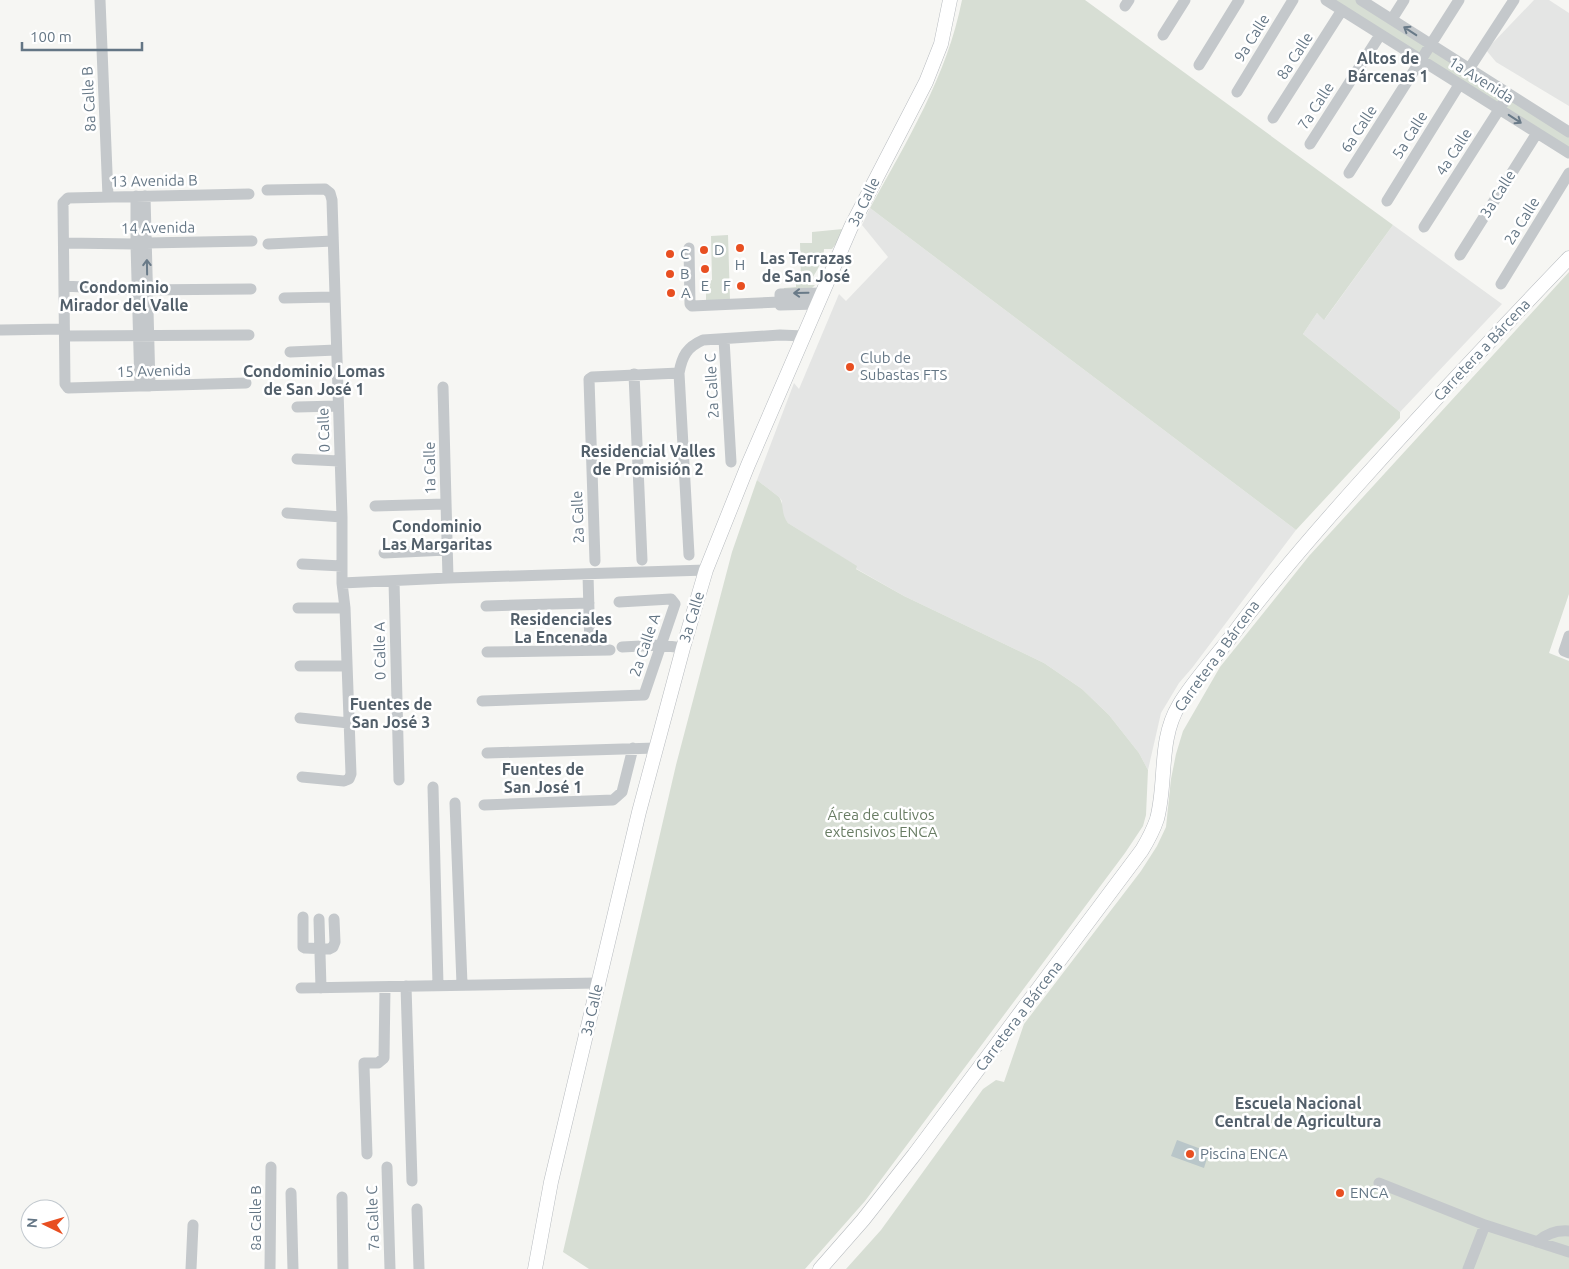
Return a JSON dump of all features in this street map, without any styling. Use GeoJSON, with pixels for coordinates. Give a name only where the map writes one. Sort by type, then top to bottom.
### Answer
{"type":"FeatureCollection","features":[{"type":"Feature","properties":{"kind":"main road","name":"3a Calle"},"geometry":{"type":"LineString","coordinates":[[535,1269],[551,1182],[639,812],[706,570],[748,465],[853,224],[926,82],[941,44],[950,0]]}},
{"type":"Feature","properties":{"kind":"main road","name":"Carretera a Bárcena"},"geometry":{"type":"LineString","coordinates":[[820,1269],[863,1220],[914,1155],[1142,850],[1157,819],[1169,731],[1176,711],[1188,693],[1264,592],[1310,538],[1416,420],[1569,258]]}},
{"type":"Feature","properties":{"kind":"street","name":"8a Calle B"},"geometry":{"type":"LineString","coordinates":[[100,0],[108,197]]}},
{"type":"Feature","properties":{"kind":"street"},"geometry":{"type":"LineString","coordinates":[[1163,35],[1185,0]]}},
{"type":"Feature","properties":{"kind":"street"},"geometry":{"type":"LineString","coordinates":[[1199,64],[1239,0]]}},
{"type":"Feature","properties":{"kind":"street","name":"9a Calle"},"geometry":{"type":"LineString","coordinates":[[1236,92],[1293,0]]}},
{"type":"Feature","properties":{"kind":"street","name":"1a Avenida"},"geometry":{"type":"LineString","coordinates":[[1326,0],[1569,154]]}},
{"type":"Feature","properties":{"kind":"street","name":"1a Avenida"},"geometry":{"type":"LineString","coordinates":[[1361,0],[1569,132]]}},
{"type":"Feature","properties":{"kind":"street"},"geometry":{"type":"LineString","coordinates":[[1392,19],[1404,0]]}},
{"type":"Feature","properties":{"kind":"street","name":"6a Calle"},"geometry":{"type":"LineString","coordinates":[[1349,173],[1459,0]]}},
{"type":"Feature","properties":{"kind":"street"},"geometry":{"type":"LineString","coordinates":[[1469,69],[1514,0]]}},
{"type":"Feature","properties":{"kind":"street","name":"8a Calle"},"geometry":{"type":"LineString","coordinates":[[1273,118],[1342,10]]}},
{"type":"Feature","properties":{"kind":"street","name":"7a Calle"},"geometry":{"type":"LineString","coordinates":[[1310,144],[1380,35]]}},
{"type":"Feature","properties":{"kind":"street","name":"5a Calle"},"geometry":{"type":"LineString","coordinates":[[1386,201],[1459,85]]}},
{"type":"Feature","properties":{"kind":"street","name":"4a Calle"},"geometry":{"type":"LineString","coordinates":[[1424,227],[1509,94]]}},
{"type":"Feature","properties":{"kind":"street","name":"3a Calle"},"geometry":{"type":"LineString","coordinates":[[1460,255],[1537,133]]}},
{"type":"Feature","properties":{"kind":"street","name":"2a Calle"},"geometry":{"type":"LineString","coordinates":[[1500,284],[1569,173]]}},
{"type":"Feature","properties":{"kind":"street","name":"0 Calle"},"geometry":{"type":"LineString","coordinates":[[267,190],[325,189],[330,193],[332,200],[342,516],[342,583],[345,608],[351,774],[349,779],[344,781],[302,777]]}},
{"type":"Feature","properties":{"kind":"street","name":"13 Avenida B"},"geometry":{"type":"LineString","coordinates":[[64,243],[63,203],[68,198],[249,194]]}},
{"type":"Feature","properties":{"kind":"street"},"geometry":{"type":"LineString","coordinates":[[141,196],[145,386]]}},
{"type":"Feature","properties":{"kind":"street","name":"14 Avenida"},"geometry":{"type":"LineString","coordinates":[[64,243],[141,244],[252,241]]}},
{"type":"Feature","properties":{"kind":"street"},"geometry":{"type":"LineString","coordinates":[[268,244],[332,241]]}},
{"type":"Feature","properties":{"kind":"street"},"geometry":{"type":"LineString","coordinates":[[64,243],[65,333]]}},
{"type":"Feature","properties":{"kind":"street"},"geometry":{"type":"LineString","coordinates":[[689,248],[690,304],[692,306],[820,298]]}},
{"type":"Feature","properties":{"kind":"street"},"geometry":{"type":"LineString","coordinates":[[64,286],[142,290],[251,289]]}},
{"type":"Feature","properties":{"kind":"street"},"geometry":{"type":"LineString","coordinates":[[284,298],[334,297]]}},
{"type":"Feature","properties":{"kind":"street"},"geometry":{"type":"LineString","coordinates":[[1,330],[144,336],[249,335]]}},
{"type":"Feature","properties":{"kind":"street","name":"15 Avenida"},"geometry":{"type":"LineString","coordinates":[[65,333],[65,384],[68,388],[246,382]]}},
{"type":"Feature","properties":{"kind":"street"},"geometry":{"type":"LineString","coordinates":[[689,555],[679,372],[681,360],[687,350],[703,340],[780,335],[802,341]]}},
{"type":"Feature","properties":{"kind":"street","name":"2a Calle C"},"geometry":{"type":"LineString","coordinates":[[724,339],[732,462]]}},
{"type":"Feature","properties":{"kind":"street"},"geometry":{"type":"LineString","coordinates":[[290,352],[336,350]]}},
{"type":"Feature","properties":{"kind":"street"},"geometry":{"type":"LineString","coordinates":[[642,560],[634,374],[679,372]]}},
{"type":"Feature","properties":{"kind":"street","name":"2a Calle"},"geometry":{"type":"LineString","coordinates":[[595,561],[588,383],[592,377],[634,374]]}},
{"type":"Feature","properties":{"kind":"street","name":"1a Calle"},"geometry":{"type":"LineString","coordinates":[[443,388],[448,578]]}},
{"type":"Feature","properties":{"kind":"street"},"geometry":{"type":"LineString","coordinates":[[297,407],[338,406]]}},
{"type":"Feature","properties":{"kind":"street"},"geometry":{"type":"LineString","coordinates":[[297,459],[339,461]]}},
{"type":"Feature","properties":{"kind":"street"},"geometry":{"type":"LineString","coordinates":[[375,506],[445,504]]}},
{"type":"Feature","properties":{"kind":"street"},"geometry":{"type":"LineString","coordinates":[[287,513],[342,516]]}},
{"type":"Feature","properties":{"kind":"street"},"geometry":{"type":"LineString","coordinates":[[384,553],[447,550]]}},
{"type":"Feature","properties":{"kind":"street"},"geometry":{"type":"LineString","coordinates":[[302,564],[342,566]]}},
{"type":"Feature","properties":{"kind":"street"},"geometry":{"type":"LineString","coordinates":[[342,583],[706,570]]}},
{"type":"Feature","properties":{"kind":"street"},"geometry":{"type":"LineString","coordinates":[[588,574],[590,650]]}},
{"type":"Feature","properties":{"kind":"street","name":"0 Calle A"},"geometry":{"type":"LineString","coordinates":[[394,581],[399,780]]}},
{"type":"Feature","properties":{"kind":"street","name":"2a Calle A"},"geometry":{"type":"LineString","coordinates":[[482,701],[644,695],[675,604],[671,599],[620,602]]}},
{"type":"Feature","properties":{"kind":"street"},"geometry":{"type":"LineString","coordinates":[[486,606],[589,604]]}},
{"type":"Feature","properties":{"kind":"street"},"geometry":{"type":"LineString","coordinates":[[298,608],[345,608]]}},
{"type":"Feature","properties":{"kind":"street"},"geometry":{"type":"LineString","coordinates":[[1569,636],[1564,651],[1569,653]]}},
{"type":"Feature","properties":{"kind":"street"},"geometry":{"type":"LineString","coordinates":[[622,647],[660,645],[683,648]]}},
{"type":"Feature","properties":{"kind":"street"},"geometry":{"type":"LineString","coordinates":[[487,652],[610,650]]}},
{"type":"Feature","properties":{"kind":"street"},"geometry":{"type":"LineString","coordinates":[[300,666],[346,666]]}},
{"type":"Feature","properties":{"kind":"street"},"geometry":{"type":"LineString","coordinates":[[300,718],[349,723]]}},
{"type":"Feature","properties":{"kind":"street"},"geometry":{"type":"LineString","coordinates":[[484,805],[613,800],[622,792],[632,748]]}},
{"type":"Feature","properties":{"kind":"street"},"geometry":{"type":"LineString","coordinates":[[487,753],[656,748]]}},
{"type":"Feature","properties":{"kind":"street"},"geometry":{"type":"LineString","coordinates":[[433,787],[438,985]]}},
{"type":"Feature","properties":{"kind":"street"},"geometry":{"type":"LineString","coordinates":[[455,803],[462,984]]}},
{"type":"Feature","properties":{"kind":"street"},"geometry":{"type":"LineString","coordinates":[[303,917],[303,947],[330,949],[335,942],[334,919]]}},
{"type":"Feature","properties":{"kind":"street"},"geometry":{"type":"LineString","coordinates":[[319,919],[321,988]]}},
{"type":"Feature","properties":{"kind":"street"},"geometry":{"type":"LineString","coordinates":[[301,988],[598,983]]}},
{"type":"Feature","properties":{"kind":"street"},"geometry":{"type":"LineString","coordinates":[[406,986],[412,1181]]}},
{"type":"Feature","properties":{"kind":"street"},"geometry":{"type":"LineString","coordinates":[[367,1154],[364,1063],[378,1062],[384,1058],[385,987]]}},
{"type":"Feature","properties":{"kind":"street","name":"8a Calle B"},"geometry":{"type":"LineString","coordinates":[[270,1269],[271,1167]]}},
{"type":"Feature","properties":{"kind":"street","name":"7a Calle C"},"geometry":{"type":"LineString","coordinates":[[387,1167],[390,1269]]}},
{"type":"Feature","properties":{"kind":"street"},"geometry":{"type":"LineString","coordinates":[[1379,1183],[1485,1225],[1569,1252]]}},
{"type":"Feature","properties":{"kind":"street"},"geometry":{"type":"LineString","coordinates":[[291,1193],[293,1269]]}},
{"type":"Feature","properties":{"kind":"street"},"geometry":{"type":"LineString","coordinates":[[342,1197],[343,1269]]}},
{"type":"Feature","properties":{"kind":"street"},"geometry":{"type":"LineString","coordinates":[[417,1209],[419,1269]]}},
{"type":"Feature","properties":{"kind":"street"},"geometry":{"type":"LineString","coordinates":[[191,1269],[193,1225]]}},
{"type":"Feature","properties":{"kind":"street"},"geometry":{"type":"LineString","coordinates":[[1468,1269],[1485,1225]]}},
{"type":"Feature","properties":{"kind":"street"},"geometry":{"type":"LineString","coordinates":[[1537,1242],[1542,1237],[1551,1233],[1569,1231]]}},
{"type":"Feature","properties":{"kind":"shaded area"},"geometry":{"type":"Polygon","coordinates":[[[1534,0],[1549,0],[1569,13],[1569,106],[1496,62],[1486,50],[1534,0]]]}},
{"type":"Feature","properties":{"kind":"shaded area"},"geometry":{"type":"Polygon","coordinates":[[[870,208],[1296,530],[1179,683],[1161,713],[1148,770],[1139,753],[1109,715],[1082,689],[1044,663],[904,596],[855,568],[856,566],[788,523],[782,515],[782,501],[757,480],[794,383],[799,389],[839,294],[846,301],[888,257],[862,225],[870,208]]]}},
{"type":"Feature","properties":{"kind":"shaded area"},"geometry":{"type":"Polygon","coordinates":[[[1393,225],[1502,304],[1400,412],[1303,334],[1317,313],[1325,319],[1393,225]]]}},
{"type":"Feature","properties":{"kind":"shaded area","name":"Piscina ENCA"},"geometry":{"type":"Polygon","coordinates":[[[1177,1140],[1209,1152],[1204,1168],[1171,1156],[1177,1140]]]}},
{"type":"Feature","properties":{"kind":"green space"},"geometry":{"type":"Polygon","coordinates":[[[962,0],[1085,0],[1393,225],[1324,320],[1317,313],[1303,334],[1400,412],[1400,418],[1296,530],[870,208],[911,133],[936,82],[955,28],[962,0]]]}},
{"type":"Feature","properties":{"kind":"green space"},"geometry":{"type":"Polygon","coordinates":[[[1326,0],[1361,0],[1569,132],[1569,153],[1326,0]]]}},
{"type":"Feature","properties":{"kind":"green space"},"geometry":{"type":"Polygon","coordinates":[[[843,229],[839,240],[832,249],[824,249],[819,267],[810,282],[808,282],[808,285],[815,285],[812,288],[784,290],[784,288],[796,287],[796,281],[801,281],[800,243],[812,243],[812,232],[843,229]]]}},
{"type":"Feature","properties":{"kind":"green space"},"geometry":{"type":"Polygon","coordinates":[[[728,235],[730,300],[706,300],[706,283],[712,280],[711,236],[728,235]]]}},
{"type":"Feature","properties":{"kind":"green space"},"geometry":{"type":"Polygon","coordinates":[[[1569,272],[1569,594],[1549,653],[1569,661],[1569,1269],[846,1269],[881,1230],[983,1089],[996,1080],[1004,1082],[1024,1024],[1141,871],[1157,846],[1166,827],[1171,779],[1183,731],[1220,667],[1309,556],[1569,272]]]}},
{"type":"Feature","properties":{"kind":"green space","name":"Área de cultivos extensivos ENCA"},"geometry":{"type":"Polygon","coordinates":[[[757,480],[779,497],[788,523],[857,566],[856,569],[904,596],[1044,663],[1082,689],[1109,715],[1139,753],[1148,770],[1146,815],[1143,826],[1125,853],[865,1201],[805,1269],[589,1269],[563,1252],[676,765],[732,552],[757,480]]]}},
{"type":"Feature","properties":{"kind":"place","name":"H"},"geometry":{"type":"Point","coordinates":[740,248]}},
{"type":"Feature","properties":{"kind":"place","name":"D"},"geometry":{"type":"Point","coordinates":[704,250]}},
{"type":"Feature","properties":{"kind":"place","name":"C"},"geometry":{"type":"Point","coordinates":[670,254]}},
{"type":"Feature","properties":{"kind":"place","name":"E"},"geometry":{"type":"Point","coordinates":[705,269]}},
{"type":"Feature","properties":{"kind":"place","name":"B"},"geometry":{"type":"Point","coordinates":[670,274]}},
{"type":"Feature","properties":{"kind":"place","name":"F"},"geometry":{"type":"Point","coordinates":[741,286]}},
{"type":"Feature","properties":{"kind":"place","name":"A"},"geometry":{"type":"Point","coordinates":[671,293]}},
{"type":"Feature","properties":{"kind":"place","name":"Club de Subastas FTS"},"geometry":{"type":"Point","coordinates":[850,367]}},
{"type":"Feature","properties":{"kind":"place","name":"Piscina ENCA"},"geometry":{"type":"Point","coordinates":[1190,1154]}},
{"type":"Feature","properties":{"kind":"place","name":"ENCA"},"geometry":{"type":"Point","coordinates":[1340,1193]}},
{"type":"Feature","properties":{"kind":"district","name":"Altos de Bárcenas 1"},"geometry":{"type":"Point","coordinates":[1388,67]}},
{"type":"Feature","properties":{"kind":"district","name":"Las Terrazas de San José"},"geometry":{"type":"Point","coordinates":[806,267]}},
{"type":"Feature","properties":{"kind":"district","name":"Condominio Mirador del Valle"},"geometry":{"type":"Point","coordinates":[124,296]}},
{"type":"Feature","properties":{"kind":"district","name":"Condominio Lomas de San José 1"},"geometry":{"type":"Point","coordinates":[314,380]}},
{"type":"Feature","properties":{"kind":"district","name":"Residencial Valles de Promisión 2"},"geometry":{"type":"Point","coordinates":[648,460]}},
{"type":"Feature","properties":{"kind":"district","name":"Condominio Las Margaritas"},"geometry":{"type":"Point","coordinates":[437,535]}},
{"type":"Feature","properties":{"kind":"district","name":"Residenciales La Encenada"},"geometry":{"type":"Point","coordinates":[561,628]}},
{"type":"Feature","properties":{"kind":"district","name":"Fuentes de San José 3"},"geometry":{"type":"Point","coordinates":[391,713]}},
{"type":"Feature","properties":{"kind":"district","name":"Fuentes de San José 1"},"geometry":{"type":"Point","coordinates":[543,778]}},
{"type":"Feature","properties":{"kind":"district","name":"Escuela Nacional Central de Agricultura"},"geometry":{"type":"Point","coordinates":[1298,1112]}}]}
